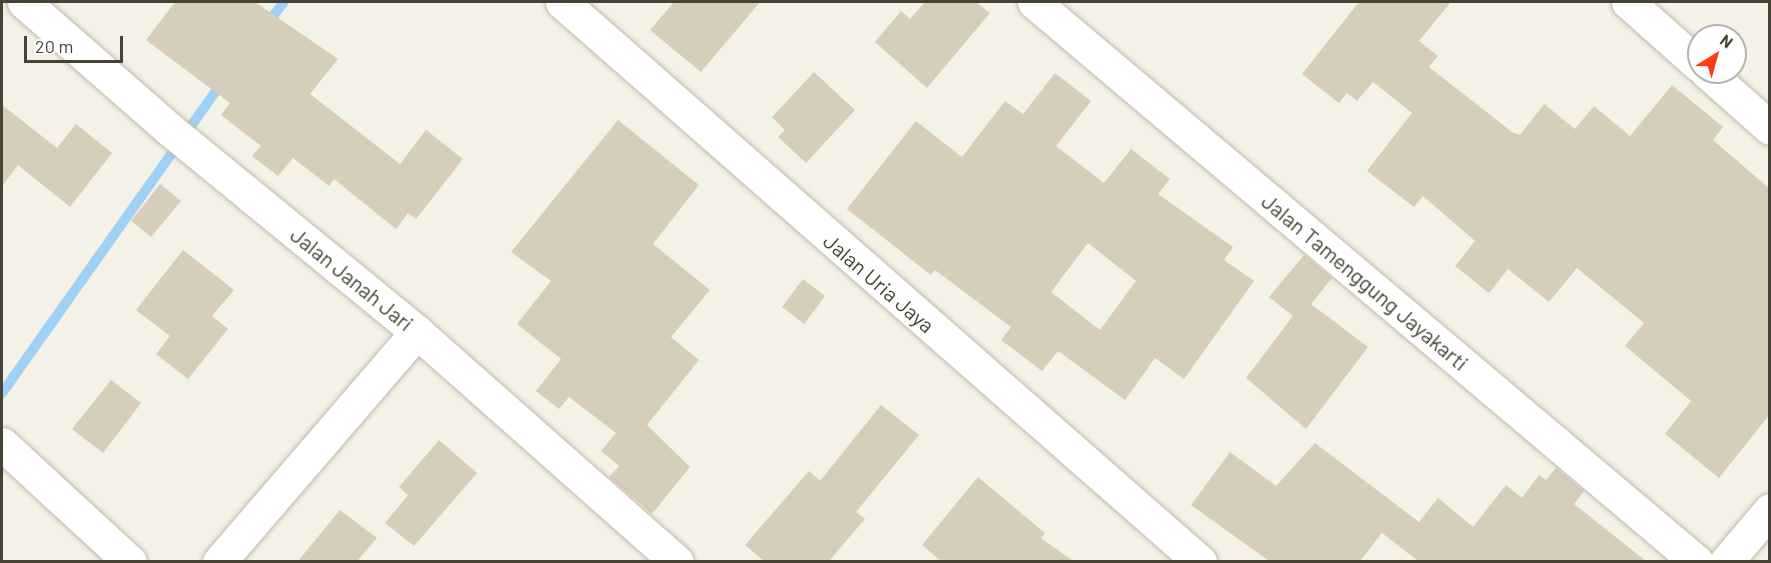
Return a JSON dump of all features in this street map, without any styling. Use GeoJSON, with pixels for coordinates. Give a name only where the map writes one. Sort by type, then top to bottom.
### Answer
{"type":"FeatureCollection","features":[{"type":"Feature","properties":{"kind":"street","name":"Jalan Janah Jari"},"geometry":{"type":"LineString","coordinates":[[24,2],[202,157],[417,332],[677,561]]}},
{"type":"Feature","properties":{"kind":"street","name":"Jalan Uria Jaya"},"geometry":{"type":"LineString","coordinates":[[561,2],[1200,561]]}},
{"type":"Feature","properties":{"kind":"street","name":"Jalan Tamenggung Jayakarti"},"geometry":{"type":"LineString","coordinates":[[1034,2],[1697,561]]}},
{"type":"Feature","properties":{"kind":"street"},"geometry":{"type":"LineString","coordinates":[[1628,2],[1687,54]]}},
{"type":"Feature","properties":{"kind":"street"},"geometry":{"type":"LineString","coordinates":[[1720,84],[1770,128]]}},
{"type":"Feature","properties":{"kind":"street"},"geometry":{"type":"LineString","coordinates":[[219,561],[417,332]]}},
{"type":"Feature","properties":{"kind":"street"},"geometry":{"type":"LineString","coordinates":[[2,444],[130,561]]}},
{"type":"Feature","properties":{"kind":"street"},"geometry":{"type":"LineString","coordinates":[[1726,561],[1770,510]]}},
{"type":"Feature","properties":{"kind":"building"},"geometry":{"type":"Polygon","coordinates":[[[175,2],[255,2],[338,59],[310,94],[400,164],[426,130],[463,159],[416,219],[408,213],[396,229],[334,179],[329,186],[293,158],[278,176],[252,156],[261,146],[221,115],[230,103],[146,40],[175,2]]]}},
{"type":"Feature","properties":{"kind":"building"},"geometry":{"type":"Polygon","coordinates":[[[674,2],[760,2],[701,72],[650,30],[674,2]]]}},
{"type":"Feature","properties":{"kind":"building"},"geometry":{"type":"Polygon","coordinates":[[[925,2],[976,2],[990,13],[927,88],[875,42],[901,11],[910,19],[925,2]]]}},
{"type":"Feature","properties":{"kind":"building"},"geometry":{"type":"Polygon","coordinates":[[[1359,2],[1451,2],[1419,41],[1438,56],[1429,67],[1512,132],[1520,135],[1544,104],[1575,129],[1594,106],[1630,136],[1672,85],[1723,127],[1713,140],[1770,189],[1770,414],[1719,478],[1665,434],[1691,401],[1625,346],[1644,323],[1577,268],[1549,302],[1508,269],[1489,293],[1455,266],[1475,241],[1423,196],[1414,207],[1367,171],[1412,113],[1373,82],[1357,101],[1347,93],[1339,103],[1302,74],[1359,2]]]}},
{"type":"Feature","properties":{"kind":"building"},"geometry":{"type":"Polygon","coordinates":[[[814,72],[855,110],[806,163],[778,137],[785,130],[772,117],[814,72]]]}},
{"type":"Feature","properties":{"kind":"building"},"geometry":{"type":"Polygon","coordinates":[[[1055,73],[1091,101],[1056,146],[1104,183],[1131,149],[1170,179],[1158,194],[1233,247],[1224,260],[1254,281],[1184,379],[1155,358],[1125,400],[1058,351],[1042,371],[1001,340],[1011,327],[935,270],[931,275],[847,209],[916,121],[962,157],[1005,101],[1023,114],[1055,73]],[[1088,243],[1051,292],[1100,330],[1136,281],[1088,243]]]}},
{"type":"Feature","properties":{"kind":"building"},"geometry":{"type":"Polygon","coordinates":[[[2,105],[57,148],[76,124],[112,153],[70,207],[18,165],[2,186],[2,105]]]}},
{"type":"Feature","properties":{"kind":"building"},"geometry":{"type":"Polygon","coordinates":[[[618,120],[699,185],[653,244],[710,290],[671,337],[699,360],[647,425],[690,467],[652,514],[609,477],[619,466],[601,451],[616,433],[569,397],[559,409],[536,391],[561,359],[517,324],[551,281],[511,252],[618,120]]]}},
{"type":"Feature","properties":{"kind":"building"},"geometry":{"type":"Polygon","coordinates":[[[160,184],[181,201],[151,237],[131,221],[160,184]]]}},
{"type":"Feature","properties":{"kind":"building"},"geometry":{"type":"Polygon","coordinates":[[[183,250],[234,290],[212,316],[228,329],[188,379],[156,354],[170,336],[136,310],[183,250]]]}},
{"type":"Feature","properties":{"kind":"building"},"geometry":{"type":"Polygon","coordinates":[[[1304,255],[1332,278],[1311,304],[1368,347],[1306,429],[1246,378],[1293,316],[1269,297],[1304,255]]]}},
{"type":"Feature","properties":{"kind":"building"},"geometry":{"type":"Polygon","coordinates":[[[803,279],[825,296],[804,324],[782,307],[803,279]]]}},
{"type":"Feature","properties":{"kind":"building"},"geometry":{"type":"Polygon","coordinates":[[[111,380],[141,403],[103,453],[72,429],[111,380]]]}},
{"type":"Feature","properties":{"kind":"building"},"geometry":{"type":"Polygon","coordinates":[[[881,405],[919,435],[856,512],[865,519],[829,561],[764,561],[745,545],[809,471],[820,481],[881,405]]]}},
{"type":"Feature","properties":{"kind":"building"},"geometry":{"type":"Polygon","coordinates":[[[439,440],[477,473],[414,546],[385,523],[408,495],[399,487],[439,440]]]}},
{"type":"Feature","properties":{"kind":"building"},"geometry":{"type":"Polygon","coordinates":[[[1315,443],[1419,522],[1438,498],[1473,527],[1506,485],[1522,498],[1539,475],[1546,480],[1556,468],[1584,491],[1574,504],[1646,561],[1418,561],[1382,533],[1360,561],[1269,561],[1191,505],[1230,452],[1276,486],[1315,443]]]}},
{"type":"Feature","properties":{"kind":"building"},"geometry":{"type":"Polygon","coordinates":[[[978,477],[1045,533],[1041,538],[1073,561],[941,561],[922,545],[978,477]]]}},
{"type":"Feature","properties":{"kind":"building"},"geometry":{"type":"Polygon","coordinates":[[[340,510],[377,538],[357,561],[298,561],[340,510]]]}},
{"type":"Feature","properties":{"kind":"waterway"},"geometry":{"type":"LineString","coordinates":[[266,25],[284,2]]}},
{"type":"Feature","properties":{"kind":"waterway"},"geometry":{"type":"LineString","coordinates":[[2,393],[224,80]]}}]}
